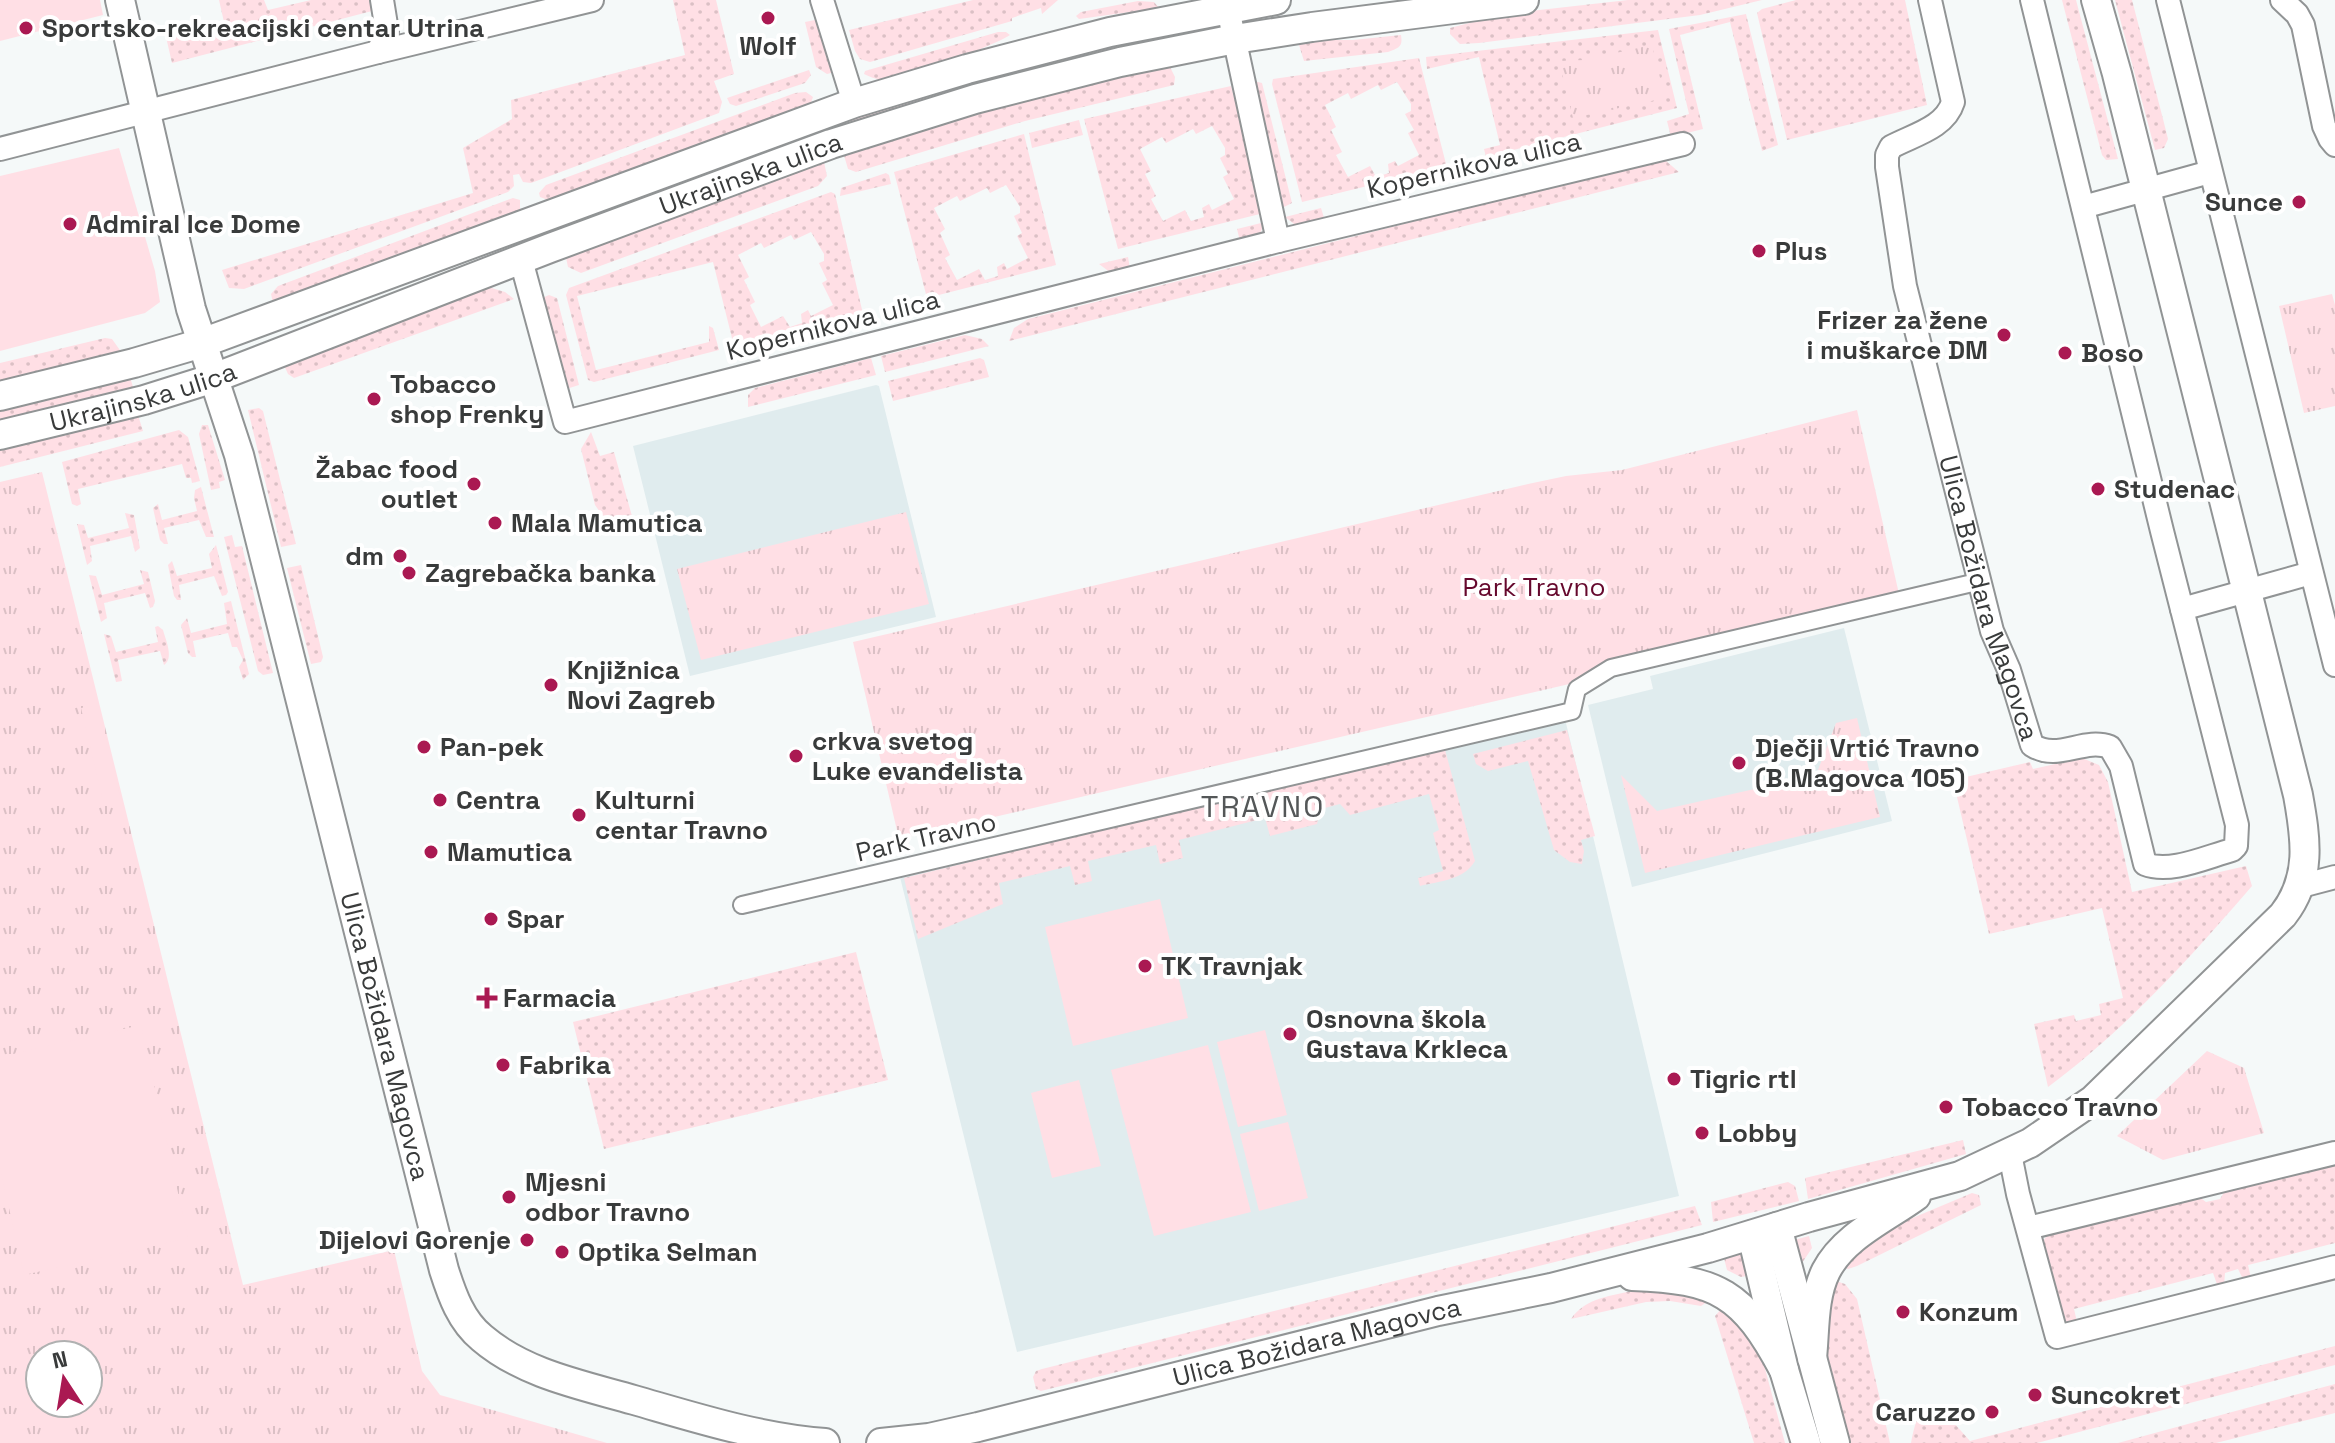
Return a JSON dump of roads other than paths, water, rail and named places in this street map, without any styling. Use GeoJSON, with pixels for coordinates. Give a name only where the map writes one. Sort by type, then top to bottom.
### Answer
{"type":"FeatureCollection","features":[{"type":"Feature","properties":{"kind":"street","name":"Ulica Božidara Magovca"},"geometry":{"type":"LineString","coordinates":[[120,0],[191,309],[239,455],[444,1270],[465,1320],[479,1336],[509,1358],[551,1376],[753,1432],[825,1443]]}},
{"type":"Feature","properties":{"kind":"street"},"geometry":{"type":"LineString","coordinates":[[378,52],[387,31],[382,0]]}},
{"type":"Feature","properties":{"kind":"street"},"geometry":{"type":"LineString","coordinates":[[0,149],[592,0]]}},
{"type":"Feature","properties":{"kind":"street"},"geometry":{"type":"LineString","coordinates":[[822,0],[854,103]]}},
{"type":"Feature","properties":{"kind":"street","name":"Ukrajinska ulica"},"geometry":{"type":"LineString","coordinates":[[0,396],[202,343],[854,103],[1110,32],[1226,4],[1276,0]]}},
{"type":"Feature","properties":{"kind":"street","name":"Ukrajinska ulica"},"geometry":{"type":"LineString","coordinates":[[0,435],[144,400],[214,378],[831,144],[975,99],[1120,62],[1235,39],[1524,0]]}},
{"type":"Feature","properties":{"kind":"street","name":"Ulica Božidara Magovca"},"geometry":{"type":"LineString","coordinates":[[1930,0],[1953,102],[1950,113],[1941,121],[1891,147],[1887,167],[1905,286],[1992,631],[2009,670],[2032,745],[2054,753],[2101,744],[2110,747],[2121,766],[2145,864],[2170,866],[2232,850],[2236,846],[2237,835],[2032,0]]}},
{"type":"Feature","properties":{"kind":"street","name":"Ulica Božidara Magovca"},"geometry":{"type":"LineString","coordinates":[[881,1443],[929,1438],[978,1427],[1438,1311],[1603,1275],[1960,1176],[2010,1154],[2093,1100],[2272,927],[2301,886],[2305,843],[2298,795],[2096,0]]}},
{"type":"Feature","properties":{"kind":"street"},"geometry":{"type":"LineString","coordinates":[[2168,0],[2335,665]]}},
{"type":"Feature","properties":{"kind":"street"},"geometry":{"type":"LineString","coordinates":[[2282,0],[2297,14],[2303,25],[2324,126],[2335,145]]}},
{"type":"Feature","properties":{"kind":"street"},"geometry":{"type":"LineString","coordinates":[[1226,4],[1278,241]]}},
{"type":"Feature","properties":{"kind":"street","name":"Kopernikova ulica"},"geometry":{"type":"LineString","coordinates":[[521,260],[565,422],[1278,241],[1683,144]]}},
{"type":"Feature","properties":{"kind":"street"},"geometry":{"type":"LineString","coordinates":[[2083,207],[2210,172]]}},
{"type":"Feature","properties":{"kind":"street"},"geometry":{"type":"LineString","coordinates":[[2182,609],[2311,573]]}},
{"type":"Feature","properties":{"kind":"street","name":"Park Travno"},"geometry":{"type":"LineString","coordinates":[[742,905],[1572,711],[1577,689],[1611,668],[1981,581]]}},
{"type":"Feature","properties":{"kind":"street"},"geometry":{"type":"LineString","coordinates":[[2301,886],[2335,877]]}},
{"type":"Feature","properties":{"kind":"street"},"geometry":{"type":"LineString","coordinates":[[2028,1228],[2335,1153]]}},
{"type":"Feature","properties":{"kind":"street"},"geometry":{"type":"LineString","coordinates":[[2010,1154],[2057,1337],[2335,1267]]}},
{"type":"Feature","properties":{"kind":"street"},"geometry":{"type":"LineString","coordinates":[[1812,1358],[1816,1304],[1829,1266],[1850,1241],[1930,1186]]}},
{"type":"Feature","properties":{"kind":"street"},"geometry":{"type":"LineString","coordinates":[[1764,1231],[1812,1358],[1835,1443]]}},
{"type":"Feature","properties":{"kind":"street"},"geometry":{"type":"LineString","coordinates":[[1764,1231],[1784,1370],[1806,1443]]}},
{"type":"Feature","properties":{"kind":"street"},"geometry":{"type":"LineString","coordinates":[[1603,1275],[1684,1279],[1713,1289],[1764,1332],[1784,1370]]}},
{"type":"Feature","properties":{"kind":"place","name":"Wolf"},"geometry":{"type":"Point","coordinates":[768,18]}},
{"type":"Feature","properties":{"kind":"place","name":"Sportsko-rekreacijski centar Utrina"},"geometry":{"type":"Point","coordinates":[26,28]}},
{"type":"Feature","properties":{"kind":"place","name":"Sunce"},"geometry":{"type":"Point","coordinates":[2299,202]}},
{"type":"Feature","properties":{"kind":"place","name":"Admiral Ice Dome"},"geometry":{"type":"Point","coordinates":[70,224]}},
{"type":"Feature","properties":{"kind":"place","name":"Plus"},"geometry":{"type":"Point","coordinates":[1759,251]}},
{"type":"Feature","properties":{"kind":"place","name":"Frizer za žene i muškarce DM"},"geometry":{"type":"Point","coordinates":[2004,335]}},
{"type":"Feature","properties":{"kind":"place","name":"Boso"},"geometry":{"type":"Point","coordinates":[2065,353]}},
{"type":"Feature","properties":{"kind":"place","name":"Tobacco shop Frenky"},"geometry":{"type":"Point","coordinates":[374,399]}},
{"type":"Feature","properties":{"kind":"place","name":"Žabac food outlet"},"geometry":{"type":"Point","coordinates":[474,484]}},
{"type":"Feature","properties":{"kind":"place","name":"Studenac"},"geometry":{"type":"Point","coordinates":[2098,489]}},
{"type":"Feature","properties":{"kind":"place","name":"Mala Mamutica"},"geometry":{"type":"Point","coordinates":[495,523]}},
{"type":"Feature","properties":{"kind":"place","name":"dm"},"geometry":{"type":"Point","coordinates":[400,556]}},
{"type":"Feature","properties":{"kind":"place","name":"Zagrebačka banka"},"geometry":{"type":"Point","coordinates":[409,573]}},
{"type":"Feature","properties":{"kind":"place","name":"Knjižnica Novi Zagreb"},"geometry":{"type":"Point","coordinates":[551,685]}},
{"type":"Feature","properties":{"kind":"place","name":"Pan-pek"},"geometry":{"type":"Point","coordinates":[424,747]}},
{"type":"Feature","properties":{"kind":"place","name":"crkva svetog Luke evanđelista"},"geometry":{"type":"Point","coordinates":[796,756]}},
{"type":"Feature","properties":{"kind":"place","name":"Dječji Vrtić Travno (B.Magovca 105)"},"geometry":{"type":"Point","coordinates":[1739,763]}},
{"type":"Feature","properties":{"kind":"place","name":"Centra"},"geometry":{"type":"Point","coordinates":[440,800]}},
{"type":"Feature","properties":{"kind":"place","name":"Kulturni centar Travno"},"geometry":{"type":"Point","coordinates":[579,815]}},
{"type":"Feature","properties":{"kind":"place","name":"Mamutica"},"geometry":{"type":"Point","coordinates":[431,852]}},
{"type":"Feature","properties":{"kind":"place","name":"Spar"},"geometry":{"type":"Point","coordinates":[491,919]}},
{"type":"Feature","properties":{"kind":"place","name":"TK Travnjak"},"geometry":{"type":"Point","coordinates":[1145,966]}},
{"type":"Feature","properties":{"kind":"place","name":"Farmacia"},"geometry":{"type":"Point","coordinates":[487,998]}},
{"type":"Feature","properties":{"kind":"place","name":"Osnovna škola Gustava Krkleca"},"geometry":{"type":"Point","coordinates":[1290,1034]}},
{"type":"Feature","properties":{"kind":"place","name":"Fabrika"},"geometry":{"type":"Point","coordinates":[503,1065]}},
{"type":"Feature","properties":{"kind":"place","name":"Tigric rtl"},"geometry":{"type":"Point","coordinates":[1674,1079]}},
{"type":"Feature","properties":{"kind":"place","name":"Tobacco Travno"},"geometry":{"type":"Point","coordinates":[1946,1107]}},
{"type":"Feature","properties":{"kind":"place","name":"Lobby"},"geometry":{"type":"Point","coordinates":[1702,1133]}},
{"type":"Feature","properties":{"kind":"place","name":"Mjesni odbor Travno"},"geometry":{"type":"Point","coordinates":[509,1197]}},
{"type":"Feature","properties":{"kind":"place","name":"Dijelovi Gorenje"},"geometry":{"type":"Point","coordinates":[527,1240]}},
{"type":"Feature","properties":{"kind":"place","name":"Optika Selman"},"geometry":{"type":"Point","coordinates":[562,1252]}},
{"type":"Feature","properties":{"kind":"place","name":"Konzum"},"geometry":{"type":"Point","coordinates":[1903,1312]}},
{"type":"Feature","properties":{"kind":"place","name":"Suncokret"},"geometry":{"type":"Point","coordinates":[2035,1395]}},
{"type":"Feature","properties":{"kind":"place","name":"Caruzzo"},"geometry":{"type":"Point","coordinates":[1992,1412]}},
{"type":"Feature","properties":{"kind":"district","name":"TRAVNO"},"geometry":{"type":"Point","coordinates":[1263,806]}}]}
